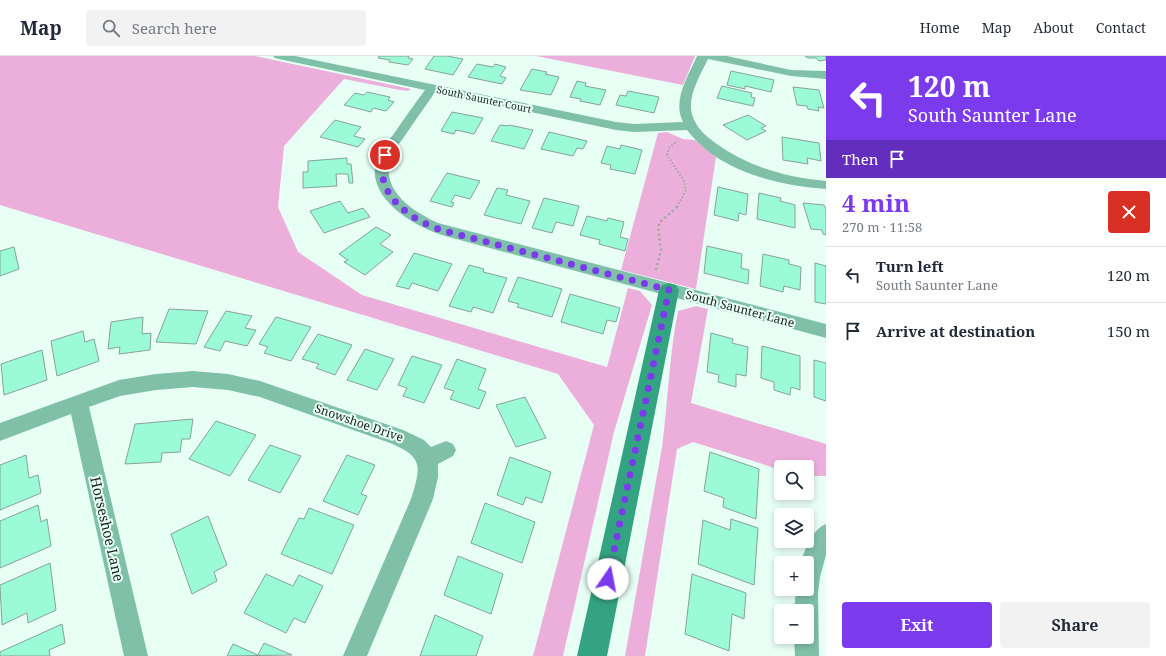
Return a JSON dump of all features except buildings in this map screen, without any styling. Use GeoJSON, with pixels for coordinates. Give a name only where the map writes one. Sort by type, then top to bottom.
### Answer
{"type":"FeatureCollection","features":[{"type":"Feature","properties":{"kind":"street","name":"South Saunter Court"},"geometry":{"type":"LineString","coordinates":[[279,56],[616,126],[634,128],[690,126]]}},
{"type":"Feature","properties":{"kind":"street"},"geometry":{"type":"LineString","coordinates":[[703,56],[685,103],[690,126],[717,151],[750,168],[784,179],[826,185]]}},
{"type":"Feature","properties":{"kind":"street"},"geometry":{"type":"LineString","coordinates":[[711,56],[790,73],[826,75]]}},
{"type":"Feature","properties":{"kind":"street","name":"South Saunter Lane"},"geometry":{"type":"LineString","coordinates":[[432,88],[388,150],[383,161],[382,174],[386,188],[400,207],[413,218],[438,229],[662,281],[826,331]]}},
{"type":"Feature","properties":{"kind":"street"},"geometry":{"type":"LineString","coordinates":[[592,656],[662,281]]}},
{"type":"Feature","properties":{"kind":"street","name":"Snowshoe Drive"},"geometry":{"type":"LineString","coordinates":[[0,432],[119,388],[156,382],[193,379],[228,382],[260,389],[407,440],[416,445],[427,459]]}},
{"type":"Feature","properties":{"kind":"street","name":"Horseshoe Lane"},"geometry":{"type":"LineString","coordinates":[[78,402],[136,656]]}},
{"type":"Feature","properties":{"kind":"street"},"geometry":{"type":"LineString","coordinates":[[355,656],[422,499],[428,475],[427,459],[446,450]]}},
{"type":"Feature","properties":{"kind":"street"},"geometry":{"type":"LineString","coordinates":[[807,656],[808,582],[811,561],[819,544],[826,536]]}},
{"type":"Feature","properties":{"kind":"path"},"geometry":{"type":"LineString","coordinates":[[662,281],[661,250],[658,227],[666,216],[679,205],[686,190],[684,181],[667,155],[669,148],[679,139]]}},
{"type":"Feature","properties":{"kind":"shaded area"},"geometry":{"type":"Polygon","coordinates":[[[0,56],[255,56],[411,89],[408,91],[400,90],[344,79],[284,146],[278,207],[298,252],[362,295],[607,367],[628,288],[640,291],[652,305],[614,432],[563,656],[533,656],[594,425],[558,374],[0,205],[0,56]]]}},
{"type":"Feature","properties":{"kind":"shaded area"},"geometry":{"type":"Polygon","coordinates":[[[536,56],[695,56],[683,85],[536,56]]]}},
{"type":"Feature","properties":{"kind":"shaded area"},"geometry":{"type":"Polygon","coordinates":[[[667,132],[683,139],[695,140],[716,157],[696,289],[621,270],[658,133],[667,132]]]}},
{"type":"Feature","properties":{"kind":"shaded area"},"geometry":{"type":"Polygon","coordinates":[[[696,306],[708,309],[691,403],[826,444],[826,476],[814,476],[814,460],[774,460],[774,468],[693,442],[677,449],[645,656],[625,656],[662,447],[678,311],[696,306]]]}},
{"type":"Feature","properties":{"kind":"route"},"geometry":{"type":"LineString","coordinates":[[385,155],[382,174],[386,188],[400,207],[413,218],[421,222],[445,231],[669,290],[608,579]]}}]}
